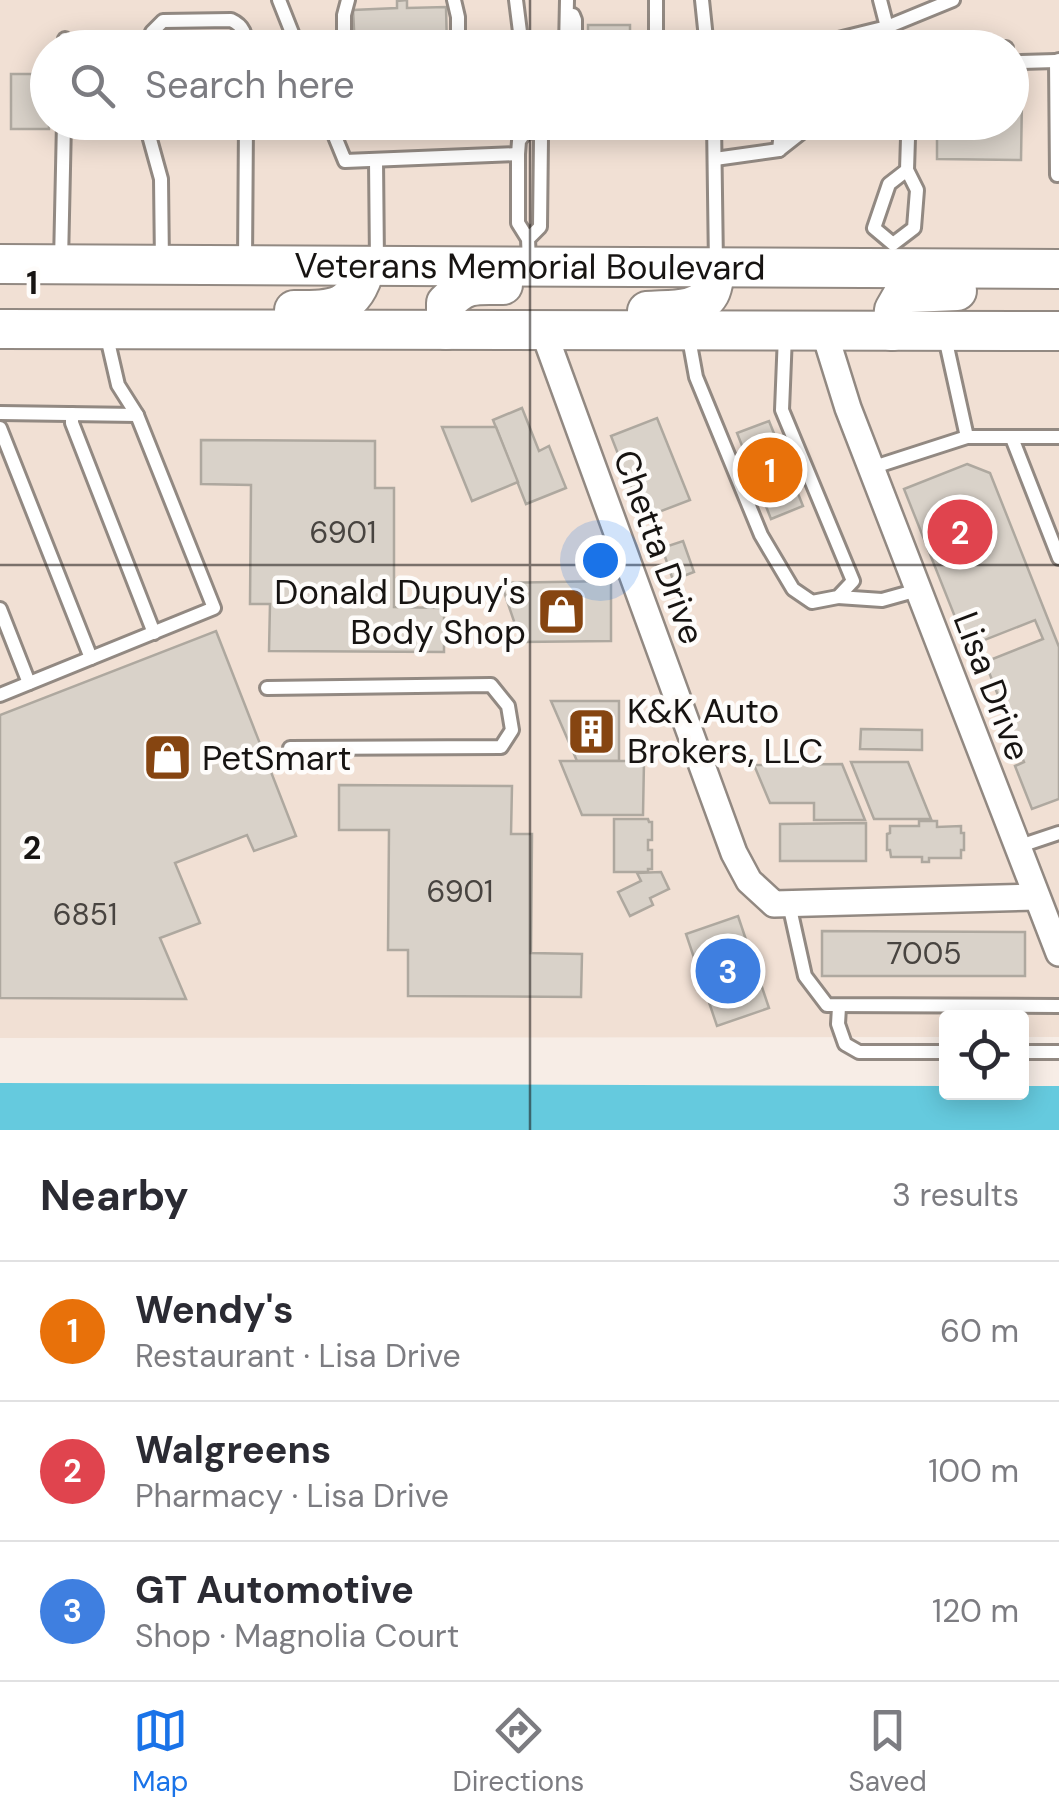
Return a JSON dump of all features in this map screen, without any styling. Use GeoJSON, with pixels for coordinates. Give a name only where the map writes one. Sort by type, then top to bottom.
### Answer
{"type":"FeatureCollection","features":[{"type":"Feature","properties":{"kind":"main road","name":"Veterans Memorial Boulevard"},"geometry":{"type":"LineString","coordinates":[[0,264],[371,266],[529,253],[637,267],[716,268],[892,256],[1059,269]]}},
{"type":"Feature","properties":{"kind":"main road"},"geometry":{"type":"LineString","coordinates":[[0,284],[26,282],[78,265]]}},
{"type":"Feature","properties":{"kind":"main road"},"geometry":{"type":"LineString","coordinates":[[119,330],[156,312],[176,310],[327,310],[350,300],[371,266]]}},
{"type":"Feature","properties":{"kind":"main road"},"geometry":{"type":"LineString","coordinates":[[446,330],[446,303],[460,289],[480,285],[586,286],[637,267]]}},
{"type":"Feature","properties":{"kind":"main road"},"geometry":{"type":"LineString","coordinates":[[543,330],[580,314],[687,308],[701,303],[710,292],[716,268]]}},
{"type":"Feature","properties":{"kind":"main road"},"geometry":{"type":"LineString","coordinates":[[892,331],[896,303],[902,296],[1059,289]]}},
{"type":"Feature","properties":{"kind":"main road","name":"Veterans Memorial Boulevard"},"geometry":{"type":"LineString","coordinates":[[0,329],[1059,331]]}},
{"type":"Feature","properties":{"kind":"street","name":"Chetta Drive"},"geometry":{"type":"LineString","coordinates":[[543,330],[734,853],[749,881],[774,904],[790,904]]}},
{"type":"Feature","properties":{"kind":"street","name":"Lisa Drive"},"geometry":{"type":"LineString","coordinates":[[824,330],[844,397],[1059,952]]}},
{"type":"Feature","properties":{"kind":"street"},"geometry":{"type":"LineString","coordinates":[[790,904],[1036,897]]}},
{"type":"Feature","properties":{"kind":"lane"},"geometry":{"type":"LineString","coordinates":[[278,0],[290,30]]}},
{"type":"Feature","properties":{"kind":"lane"},"geometry":{"type":"LineString","coordinates":[[344,30],[348,0]]}},
{"type":"Feature","properties":{"kind":"lane"},"geometry":{"type":"LineString","coordinates":[[454,0],[458,30]]}},
{"type":"Feature","properties":{"kind":"lane"},"geometry":{"type":"LineString","coordinates":[[516,0],[520,30]]}},
{"type":"Feature","properties":{"kind":"lane"},"geometry":{"type":"LineString","coordinates":[[656,0],[656,30]]}},
{"type":"Feature","properties":{"kind":"lane"},"geometry":{"type":"LineString","coordinates":[[702,0],[705,30]]}},
{"type":"Feature","properties":{"kind":"lane"},"geometry":{"type":"LineString","coordinates":[[880,0],[888,30]]}},
{"type":"Feature","properties":{"kind":"lane"},"geometry":{"type":"LineString","coordinates":[[875,30],[953,0]]}},
{"type":"Feature","properties":{"kind":"lane"},"geometry":{"type":"LineString","coordinates":[[566,30],[567,2]]}},
{"type":"Feature","properties":{"kind":"lane"},"geometry":{"type":"LineString","coordinates":[[567,2],[576,20],[576,30]]}},
{"type":"Feature","properties":{"kind":"lane"},"geometry":{"type":"LineString","coordinates":[[154,30],[163,20],[231,20],[243,30]]}},
{"type":"Feature","properties":{"kind":"lane"},"geometry":{"type":"LineString","coordinates":[[1029,61],[1058,60],[1057,175]]}},
{"type":"Feature","properties":{"kind":"lane"},"geometry":{"type":"LineString","coordinates":[[66,140],[78,265]]}},
{"type":"Feature","properties":{"kind":"lane"},"geometry":{"type":"LineString","coordinates":[[150,140],[161,178],[162,265]]}},
{"type":"Feature","properties":{"kind":"lane"},"geometry":{"type":"LineString","coordinates":[[246,140],[246,266]]}},
{"type":"Feature","properties":{"kind":"lane"},"geometry":{"type":"LineString","coordinates":[[336,140],[345,161],[518,154]]}},
{"type":"Feature","properties":{"kind":"lane"},"geometry":{"type":"LineString","coordinates":[[520,140],[518,224],[529,253]]}},
{"type":"Feature","properties":{"kind":"lane"},"geometry":{"type":"LineString","coordinates":[[529,253],[540,227],[542,140]]}},
{"type":"Feature","properties":{"kind":"lane"},"geometry":{"type":"LineString","coordinates":[[714,140],[716,268]]}},
{"type":"Feature","properties":{"kind":"lane"},"geometry":{"type":"LineString","coordinates":[[779,150],[780,140]]}},
{"type":"Feature","properties":{"kind":"lane"},"geometry":{"type":"LineString","coordinates":[[715,159],[779,150],[792,140]]}},
{"type":"Feature","properties":{"kind":"lane"},"geometry":{"type":"LineString","coordinates":[[907,170],[889,184],[874,228],[892,256],[914,228],[917,190],[907,170],[908,140]]}},
{"type":"Feature","properties":{"kind":"lane"},"geometry":{"type":"LineString","coordinates":[[371,266],[376,160]]}},
{"type":"Feature","properties":{"kind":"lane"},"geometry":{"type":"LineString","coordinates":[[0,695],[214,608],[137,415],[118,385],[119,330]]}},
{"type":"Feature","properties":{"kind":"lane"},"geometry":{"type":"LineString","coordinates":[[688,330],[696,378],[761,535],[794,589],[812,602],[838,597],[882,600],[918,590]]}},
{"type":"Feature","properties":{"kind":"lane"},"geometry":{"type":"LineString","coordinates":[[786,330],[782,410],[853,581],[838,597]]}},
{"type":"Feature","properties":{"kind":"lane"},"geometry":{"type":"LineString","coordinates":[[944,331],[967,436]]}},
{"type":"Feature","properties":{"kind":"lane"},"geometry":{"type":"LineString","coordinates":[[0,413],[137,415]]}},
{"type":"Feature","properties":{"kind":"lane"},"geometry":{"type":"LineString","coordinates":[[72,414],[72,423],[154,633]]}},
{"type":"Feature","properties":{"kind":"lane"},"geometry":{"type":"LineString","coordinates":[[0,428],[91,658]]}},
{"type":"Feature","properties":{"kind":"lane"},"geometry":{"type":"LineString","coordinates":[[871,468],[967,436],[1059,437]]}},
{"type":"Feature","properties":{"kind":"lane"},"geometry":{"type":"LineString","coordinates":[[1012,438],[1059,558]]}},
{"type":"Feature","properties":{"kind":"lane"},"geometry":{"type":"LineString","coordinates":[[0,608],[29,683]]}},
{"type":"Feature","properties":{"kind":"lane"},"geometry":{"type":"LineString","coordinates":[[267,688],[491,685],[508,706],[512,730],[501,746],[290,748]]}},
{"type":"Feature","properties":{"kind":"lane"},"geometry":{"type":"LineString","coordinates":[[1017,848],[1059,833]]}},
{"type":"Feature","properties":{"kind":"lane"},"geometry":{"type":"LineString","coordinates":[[790,904],[805,976],[827,1006],[1059,1006]]}},
{"type":"Feature","properties":{"kind":"lane"},"geometry":{"type":"LineString","coordinates":[[839,1007],[838,1024],[844,1044],[859,1052],[939,1052]]}},
{"type":"Feature","properties":{"kind":"lane"},"geometry":{"type":"LineString","coordinates":[[1029,1052],[1059,1052]]}},
{"type":"Feature","properties":{"kind":"shaded area"},"geometry":{"type":"Polygon","coordinates":[[[0,0],[1059,0],[1059,1037],[1029,1037],[1029,1010],[939,1010],[939,1037],[0,1038],[0,0]]]}},
{"type":"Feature","properties":{"kind":"water"},"geometry":{"type":"Polygon","coordinates":[[[0,1083],[939,1086],[939,1100],[1029,1100],[1029,1086],[1059,1086],[1059,1130],[0,1130],[0,1083]]]}},
{"type":"Feature","properties":{"kind":"building"},"geometry":{"type":"Polygon","coordinates":[[[407,0],[407,8],[446,7],[447,30],[347,30],[354,29],[353,10],[397,8],[397,1],[407,0]]]}},
{"type":"Feature","properties":{"kind":"building"},"geometry":{"type":"Polygon","coordinates":[[[588,25],[630,25],[630,30],[588,30],[588,25]]]}},
{"type":"Feature","properties":{"kind":"building"},"geometry":{"type":"Polygon","coordinates":[[[11,74],[30,74],[30,129],[11,129],[11,74]]]}},
{"type":"Feature","properties":{"kind":"building"},"geometry":{"type":"Polygon","coordinates":[[[937,140],[1021,140],[1021,160],[937,159],[937,140]]]}},
{"type":"Feature","properties":{"kind":"building"},"geometry":{"type":"Polygon","coordinates":[[[522,408],[539,451],[549,446],[566,488],[526,504],[493,420],[522,408]]]}},
{"type":"Feature","properties":{"kind":"building"},"geometry":{"type":"Polygon","coordinates":[[[657,418],[690,500],[643,518],[611,436],[657,418]]]}},
{"type":"Feature","properties":{"kind":"building"},"geometry":{"type":"Polygon","coordinates":[[[769,421],[803,506],[771,519],[737,433],[769,421]]]}},
{"type":"Feature","properties":{"kind":"building"},"geometry":{"type":"Polygon","coordinates":[[[442,427],[496,427],[518,482],[472,501],[442,427]]]}},
{"type":"Feature","properties":{"kind":"building"},"geometry":{"type":"Polygon","coordinates":[[[201,440],[375,441],[375,488],[394,488],[394,607],[444,608],[444,652],[269,651],[270,604],[250,604],[251,485],[201,484],[201,440]]]}},
{"type":"Feature","properties":{"kind":"building"},"geometry":{"type":"Polygon","coordinates":[[[967,464],[990,473],[1059,647],[1059,799],[1032,809],[1015,766],[1024,762],[985,662],[1043,639],[1035,620],[967,647],[904,489],[967,464]]]}},
{"type":"Feature","properties":{"kind":"building"},"geometry":{"type":"Polygon","coordinates":[[[683,541],[694,572],[673,580],[662,548],[683,541]]]}},
{"type":"Feature","properties":{"kind":"building","name":"Donald Dupuy's Body Shop"},"geometry":{"type":"Polygon","coordinates":[[[611,581],[611,641],[521,642],[501,583],[611,581]]]}},
{"type":"Feature","properties":{"kind":"building"},"geometry":{"type":"Polygon","coordinates":[[[216,631],[296,836],[254,851],[247,835],[175,863],[200,923],[160,938],[186,999],[0,998],[0,715],[216,631]]]}},
{"type":"Feature","properties":{"kind":"building","name":"K&K Auto Brokers, LLC"},"geometry":{"type":"Polygon","coordinates":[[[551,701],[619,701],[619,761],[577,761],[551,701]]]}},
{"type":"Feature","properties":{"kind":"building"},"geometry":{"type":"Polygon","coordinates":[[[861,729],[922,730],[922,750],[860,749],[861,729]]]}},
{"type":"Feature","properties":{"kind":"building"},"geometry":{"type":"Polygon","coordinates":[[[560,761],[644,761],[643,815],[582,815],[560,761]]]}},
{"type":"Feature","properties":{"kind":"building"},"geometry":{"type":"Polygon","coordinates":[[[851,762],[908,762],[931,819],[874,819],[851,762]]]}},
{"type":"Feature","properties":{"kind":"building"},"geometry":{"type":"Polygon","coordinates":[[[842,764],[865,820],[814,820],[814,803],[770,803],[754,765],[842,764]]]}},
{"type":"Feature","properties":{"kind":"building"},"geometry":{"type":"Polygon","coordinates":[[[339,785],[512,786],[511,834],[532,834],[531,953],[582,954],[581,997],[408,996],[408,950],[388,950],[389,830],[339,830],[339,785]]]}},
{"type":"Feature","properties":{"kind":"building"},"geometry":{"type":"Polygon","coordinates":[[[614,819],[652,822],[648,850],[652,850],[652,869],[648,872],[614,872],[614,819]]]}},
{"type":"Feature","properties":{"kind":"building"},"geometry":{"type":"Polygon","coordinates":[[[919,821],[937,821],[937,827],[961,826],[961,858],[929,858],[929,862],[922,862],[922,857],[891,857],[887,850],[890,826],[919,826],[919,821]]]}},
{"type":"Feature","properties":{"kind":"building"},"geometry":{"type":"Polygon","coordinates":[[[866,823],[866,861],[780,861],[780,824],[866,823]]]}},
{"type":"Feature","properties":{"kind":"building"},"geometry":{"type":"Polygon","coordinates":[[[661,872],[669,889],[650,898],[653,905],[630,916],[618,892],[641,881],[637,873],[661,872]]]}},
{"type":"Feature","properties":{"kind":"building"},"geometry":{"type":"Polygon","coordinates":[[[738,916],[769,1008],[717,1026],[686,934],[738,916]]]}},
{"type":"Feature","properties":{"kind":"building"},"geometry":{"type":"Polygon","coordinates":[[[822,931],[1025,932],[1025,976],[822,976],[822,931]]]}},
{"type":"Feature","properties":{"kind":"place","name":"Wendy's"},"geometry":{"type":"Point","coordinates":[770,470]}},
{"type":"Feature","properties":{"kind":"place","name":"Walgreens"},"geometry":{"type":"Point","coordinates":[960,532]}},
{"type":"Feature","properties":{"kind":"place","name":"Donald Dupuy's Body Shop"},"geometry":{"type":"Point","coordinates":[561,612]}},
{"type":"Feature","properties":{"kind":"place","name":"K&K Auto Brokers, LLC"},"geometry":{"type":"Point","coordinates":[592,731]}},
{"type":"Feature","properties":{"kind":"place","name":"PetSmart"},"geometry":{"type":"Point","coordinates":[167,758]}},
{"type":"Feature","properties":{"kind":"place","name":"GT Automotive"},"geometry":{"type":"Point","coordinates":[728,971]}}]}
